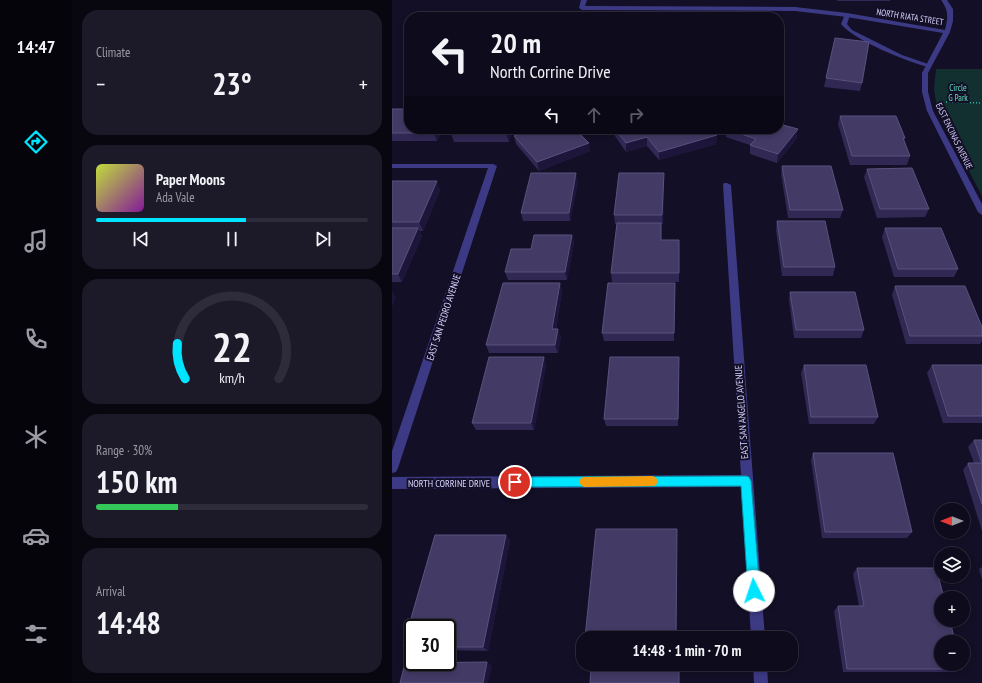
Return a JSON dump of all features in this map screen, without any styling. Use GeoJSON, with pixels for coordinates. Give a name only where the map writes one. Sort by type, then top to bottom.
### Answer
{"type":"FeatureCollection","features":[{"type":"Feature","properties":{"kind":"street","name":"NORTH RIATA STREET"},"geometry":{"type":"LineString","coordinates":[[584,0],[582,8],[770,8],[811,10],[947,32]]}},
{"type":"Feature","properties":{"kind":"street","name":"EAST ENCINAS AVENUE"},"geometry":{"type":"LineString","coordinates":[[944,0],[950,9],[947,32],[925,73],[925,92],[930,111],[982,212]]}},
{"type":"Feature","properties":{"kind":"street"},"geometry":{"type":"LineString","coordinates":[[847,15],[844,24],[850,31],[900,56],[928,65]]}},
{"type":"Feature","properties":{"kind":"street","name":"EAST SAN PEDRO AVENUE"},"geometry":{"type":"LineString","coordinates":[[392,166],[493,166],[392,468]]}},
{"type":"Feature","properties":{"kind":"street","name":"EAST SAN ANGELO AVENUE"},"geometry":{"type":"LineString","coordinates":[[727,186],[757,631]]}},
{"type":"Feature","properties":{"kind":"street","name":"NORTH CORRINE DRIVE"},"geometry":{"type":"LineString","coordinates":[[392,483],[746,481]]}},
{"type":"Feature","properties":{"kind":"street"},"geometry":{"type":"LineString","coordinates":[[760,671],[761,683]]}},
{"type":"Feature","properties":{"kind":"path"},"geometry":{"type":"LineString","coordinates":[[928,101],[982,103]]}},
{"type":"Feature","properties":{"kind":"green space","name":"Circle G Park"},"geometry":{"type":"Polygon","coordinates":[[[936,69],[982,69],[982,196],[937,109],[934,89],[936,69]]]}},
{"type":"Feature","properties":{"kind":"building"},"geometry":{"type":"Polygon","coordinates":[[[835,38],[869,42],[862,83],[826,78],[835,38]]]}},
{"type":"Feature","properties":{"kind":"building"},"geometry":{"type":"Polygon","coordinates":[[[392,109],[404,109],[404,133],[392,133],[392,109]]]}},
{"type":"Feature","properties":{"kind":"building"},"geometry":{"type":"Polygon","coordinates":[[[840,116],[896,116],[905,138],[903,138],[910,156],[852,156],[840,116]]]}},
{"type":"Feature","properties":{"kind":"building"},"geometry":{"type":"Polygon","coordinates":[[[784,125],[798,129],[778,154],[750,145],[756,139],[741,134],[784,134],[784,125]]]}},
{"type":"Feature","properties":{"kind":"building"},"geometry":{"type":"Polygon","coordinates":[[[519,134],[580,134],[589,143],[537,162],[514,136],[519,134]]]}},
{"type":"Feature","properties":{"kind":"building"},"geometry":{"type":"Polygon","coordinates":[[[619,134],[717,135],[659,152],[647,137],[626,143],[619,134]]]}},
{"type":"Feature","properties":{"kind":"building"},"geometry":{"type":"Polygon","coordinates":[[[782,166],[831,166],[843,210],[790,210],[782,166]]]}},
{"type":"Feature","properties":{"kind":"building"},"geometry":{"type":"Polygon","coordinates":[[[912,168],[929,209],[880,209],[867,169],[912,168]]]}},
{"type":"Feature","properties":{"kind":"building"},"geometry":{"type":"Polygon","coordinates":[[[531,173],[576,173],[569,213],[521,213],[531,173]]]}},
{"type":"Feature","properties":{"kind":"building"},"geometry":{"type":"Polygon","coordinates":[[[619,173],[664,173],[662,215],[614,215],[619,173]]]}},
{"type":"Feature","properties":{"kind":"building"},"geometry":{"type":"Polygon","coordinates":[[[392,181],[437,181],[419,222],[392,222],[392,181]]]}},
{"type":"Feature","properties":{"kind":"building"},"geometry":{"type":"Polygon","coordinates":[[[777,221],[825,221],[835,267],[784,267],[777,221]]]}},
{"type":"Feature","properties":{"kind":"building"},"geometry":{"type":"Polygon","coordinates":[[[617,223],[661,223],[661,240],[679,240],[679,273],[611,273],[617,223]]]}},
{"type":"Feature","properties":{"kind":"building"},"geometry":{"type":"Polygon","coordinates":[[[392,228],[418,228],[398,274],[392,274],[392,228]]]}},
{"type":"Feature","properties":{"kind":"building"},"geometry":{"type":"Polygon","coordinates":[[[885,228],[941,228],[958,269],[898,269],[885,228]]]}},
{"type":"Feature","properties":{"kind":"building"},"geometry":{"type":"Polygon","coordinates":[[[534,235],[572,235],[565,272],[505,272],[511,249],[531,249],[534,235]]]}},
{"type":"Feature","properties":{"kind":"building"},"geometry":{"type":"Polygon","coordinates":[[[503,283],[560,283],[552,329],[558,329],[555,345],[486,345],[503,283]]]}},
{"type":"Feature","properties":{"kind":"building"},"geometry":{"type":"Polygon","coordinates":[[[608,283],[675,283],[674,333],[602,333],[608,283]]]}},
{"type":"Feature","properties":{"kind":"building"},"geometry":{"type":"Polygon","coordinates":[[[895,286],[965,286],[982,327],[982,336],[910,336],[895,286]]]}},
{"type":"Feature","properties":{"kind":"building"},"geometry":{"type":"Polygon","coordinates":[[[790,292],[855,292],[864,330],[796,330],[790,292]]]}},
{"type":"Feature","properties":{"kind":"building"},"geometry":{"type":"Polygon","coordinates":[[[489,357],[544,357],[531,423],[472,423],[489,357]]]}},
{"type":"Feature","properties":{"kind":"building"},"geometry":{"type":"Polygon","coordinates":[[[610,357],[679,357],[678,419],[604,419],[610,357]]]}},
{"type":"Feature","properties":{"kind":"building"},"geometry":{"type":"Polygon","coordinates":[[[804,365],[866,365],[878,417],[811,417],[804,365]]]}},
{"type":"Feature","properties":{"kind":"building"},"geometry":{"type":"Polygon","coordinates":[[[932,365],[982,365],[982,416],[948,416],[932,365]]]}},
{"type":"Feature","properties":{"kind":"building"},"geometry":{"type":"Polygon","coordinates":[[[974,440],[982,440],[982,463],[974,440]]]}},
{"type":"Feature","properties":{"kind":"building"},"geometry":{"type":"Polygon","coordinates":[[[813,453],[893,453],[912,532],[825,532],[813,453]]]}},
{"type":"Feature","properties":{"kind":"building"},"geometry":{"type":"Polygon","coordinates":[[[968,463],[982,463],[982,504],[968,463]]]}},
{"type":"Feature","properties":{"kind":"building"},"geometry":{"type":"Polygon","coordinates":[[[596,529],[677,529],[676,631],[586,631],[596,529]]]}},
{"type":"Feature","properties":{"kind":"building"},"geometry":{"type":"Polygon","coordinates":[[[435,535],[506,535],[483,647],[456,647],[456,619],[411,619],[435,535]]]}},
{"type":"Feature","properties":{"kind":"building"},"geometry":{"type":"Polygon","coordinates":[[[857,568],[934,568],[934,583],[940,583],[942,591],[934,591],[934,627],[952,627],[953,635],[934,635],[934,669],[847,669],[838,606],[864,606],[857,568]]]}},
{"type":"Feature","properties":{"kind":"building"},"geometry":{"type":"Polygon","coordinates":[[[456,662],[487,662],[483,683],[400,683],[404,667],[404,671],[456,671],[456,662]]]}},
{"type":"Feature","properties":{"kind":"building"},"geometry":{"type":"Polygon","coordinates":[[[591,671],[679,671],[679,683],[590,683],[591,671]]]}},
{"type":"Feature","properties":{"kind":"slow traffic"},"geometry":{"type":"LineString","coordinates":[[584,482],[653,481]]}},
{"type":"Feature","properties":{"kind":"route"},"geometry":{"type":"LineString","coordinates":[[515,482],[746,481],[754,591]]}}]}
